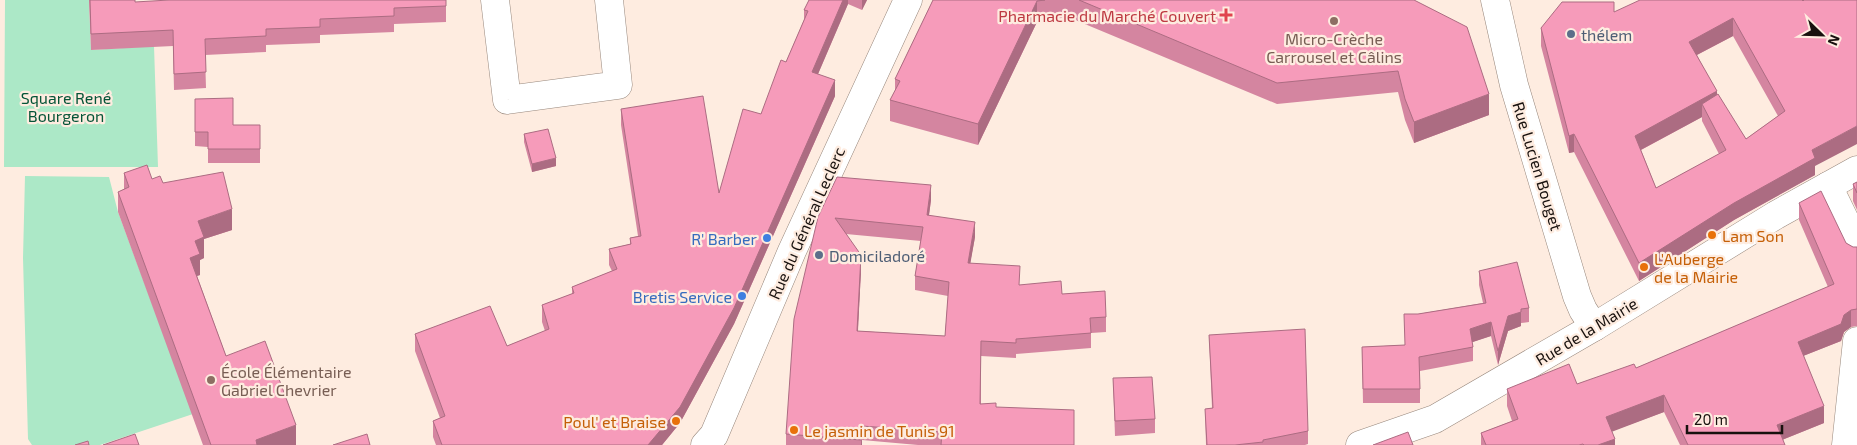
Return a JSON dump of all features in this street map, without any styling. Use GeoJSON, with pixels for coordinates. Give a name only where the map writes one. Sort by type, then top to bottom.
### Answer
{"type":"FeatureCollection","features":[{"type":"Feature","properties":{"kind":"street"},"geometry":{"type":"LineString","coordinates":[[495,0],[507,100],[618,85],[609,0]]}},
{"type":"Feature","properties":{"kind":"street","name":"Rue du Général Leclerc"},"geometry":{"type":"LineString","coordinates":[[716,442],[792,251],[908,0]]}},
{"type":"Feature","properties":{"kind":"street","name":"Rue Lucien Bouget"},"geometry":{"type":"LineString","coordinates":[[1495,0],[1514,85],[1577,296],[1594,327]]}},
{"type":"Feature","properties":{"kind":"street","name":"Rue de la Mairie"},"geometry":{"type":"LineString","coordinates":[[1360,445],[1435,419],[1594,327],[1776,215],[1857,170]]}},
{"type":"Feature","properties":{"kind":"street"},"geometry":{"type":"LineString","coordinates":[[1828,186],[1857,249]]}},
{"type":"Feature","properties":{"kind":"street"},"geometry":{"type":"LineString","coordinates":[[1846,445],[1857,341]]}},
{"type":"Feature","properties":{"kind":"green space","name":"Square René Bourgeron"},"geometry":{"type":"Polygon","coordinates":[[[5,0],[89,0],[91,50],[154,46],[158,167],[4,167],[5,0]]]}},
{"type":"Feature","properties":{"kind":"green space"},"geometry":{"type":"Polygon","coordinates":[[[25,176],[109,177],[118,212],[193,414],[100,445],[32,445],[28,439],[23,258],[25,176]]]}},
{"type":"Feature","properties":{"kind":"building"},"geometry":{"type":"Polygon","coordinates":[[[90,0],[135,0],[135,2],[169,0],[446,0],[446,6],[394,8],[394,16],[320,19],[320,27],[266,29],[266,36],[205,39],[206,72],[174,74],[173,30],[91,34],[90,0]]]}},
{"type":"Feature","properties":{"kind":"building"},"geometry":{"type":"Polygon","coordinates":[[[809,0],[843,0],[812,72],[835,80],[734,308],[680,407],[648,445],[442,445],[433,421],[445,416],[415,334],[490,306],[507,346],[549,329],[542,305],[574,293],[572,287],[617,269],[609,249],[631,244],[630,238],[641,236],[621,109],[703,96],[719,193],[743,109],[761,114],[781,60],[786,62],[808,11],[804,10],[809,0]]]}},
{"type":"Feature","properties":{"kind":"building"},"geometry":{"type":"Polygon","coordinates":[[[933,0],[1045,0],[1037,1],[978,124],[890,100],[900,81],[895,79],[933,0]]]}},
{"type":"Feature","properties":{"kind":"building"},"geometry":{"type":"Polygon","coordinates":[[[1079,0],[1414,0],[1467,27],[1489,94],[1414,122],[1405,99],[1398,71],[1277,83],[1079,0]]]}},
{"type":"Feature","properties":{"kind":"building"},"geometry":{"type":"Polygon","coordinates":[[[1640,0],[1857,0],[1857,126],[1812,150],[1815,158],[1734,203],[1639,263],[1574,134],[1569,136],[1541,28],[1562,2],[1614,2],[1614,12],[1640,0]],[[1733,18],[1689,42],[1717,91],[1635,136],[1656,188],[1726,150],[1702,104],[1718,94],[1746,139],[1785,111],[1733,18]]]}},
{"type":"Feature","properties":{"kind":"building"},"geometry":{"type":"Polygon","coordinates":[[[233,98],[233,125],[260,125],[260,149],[208,149],[208,132],[195,132],[195,99],[233,98]]]}},
{"type":"Feature","properties":{"kind":"building"},"geometry":{"type":"Polygon","coordinates":[[[548,129],[556,158],[532,164],[524,134],[548,129]]]}},
{"type":"Feature","properties":{"kind":"building"},"geometry":{"type":"Polygon","coordinates":[[[147,165],[152,179],[160,176],[163,183],[223,172],[232,209],[198,221],[204,237],[195,241],[200,254],[190,258],[226,356],[265,341],[296,425],[256,440],[257,445],[211,445],[118,192],[129,187],[124,173],[147,165]]]}},
{"type":"Feature","properties":{"kind":"building"},"geometry":{"type":"Polygon","coordinates":[[[837,177],[931,185],[927,215],[975,222],[968,263],[1020,266],[1019,285],[1061,281],[1062,294],[1105,291],[1106,317],[1090,318],[1091,333],[1016,339],[1016,343],[981,341],[980,404],[996,403],[996,407],[1074,410],[1074,445],[941,445],[942,432],[862,426],[861,440],[786,434],[794,319],[818,217],[837,177]],[[835,218],[861,255],[857,331],[945,336],[949,282],[915,276],[923,227],[835,218]]]}},
{"type":"Feature","properties":{"kind":"building"},"geometry":{"type":"Polygon","coordinates":[[[1857,182],[1857,193],[1853,184],[1857,182]]]}},
{"type":"Feature","properties":{"kind":"building"},"geometry":{"type":"Polygon","coordinates":[[[1821,191],[1846,243],[1857,247],[1857,309],[1851,310],[1844,315],[1841,324],[1798,342],[1824,406],[1777,425],[1785,445],[1688,445],[1664,395],[1606,417],[1615,439],[1598,445],[1486,445],[1481,433],[1518,419],[1507,389],[1569,364],[1577,384],[1634,364],[1636,368],[1834,284],[1799,203],[1821,191]]]}},
{"type":"Feature","properties":{"kind":"building"},"geometry":{"type":"Polygon","coordinates":[[[1517,262],[1529,308],[1521,309],[1521,312],[1508,316],[1498,351],[1491,322],[1470,329],[1473,347],[1419,357],[1420,389],[1363,389],[1362,347],[1405,345],[1404,314],[1418,314],[1486,303],[1479,271],[1517,262]]]}},
{"type":"Feature","properties":{"kind":"building"},"geometry":{"type":"Polygon","coordinates":[[[1305,329],[1308,431],[1263,440],[1263,442],[1207,445],[1205,409],[1213,408],[1209,335],[1305,329]]]}},
{"type":"Feature","properties":{"kind":"building"},"geometry":{"type":"Polygon","coordinates":[[[1152,377],[1155,419],[1115,421],[1113,378],[1152,377]]]}},
{"type":"Feature","properties":{"kind":"building"},"geometry":{"type":"Polygon","coordinates":[[[1408,432],[1413,445],[1373,445],[1408,432]]]}},
{"type":"Feature","properties":{"kind":"building"},"geometry":{"type":"Polygon","coordinates":[[[135,434],[139,445],[103,445],[135,434]]]}},
{"type":"Feature","properties":{"kind":"building"},"geometry":{"type":"Polygon","coordinates":[[[367,434],[370,445],[333,445],[367,434]]]}},
{"type":"Feature","properties":{"kind":"building"},"geometry":{"type":"Polygon","coordinates":[[[88,441],[89,445],[75,445],[88,441]]]}},
{"type":"Feature","properties":{"kind":"place","name":"Pharmacie du Marché Couvert"},"geometry":{"type":"Point","coordinates":[1226,15]}},
{"type":"Feature","properties":{"kind":"place","name":"Micro-Crèche Carrousel et Câlins"},"geometry":{"type":"Point","coordinates":[1334,21]}},
{"type":"Feature","properties":{"kind":"place","name":"thélem"},"geometry":{"type":"Point","coordinates":[1571,34]}},
{"type":"Feature","properties":{"kind":"place","name":"Lam Son"},"geometry":{"type":"Point","coordinates":[1712,235]}},
{"type":"Feature","properties":{"kind":"place","name":"R' Barber"},"geometry":{"type":"Point","coordinates":[767,238]}},
{"type":"Feature","properties":{"kind":"place","name":"Domiciladoré"},"geometry":{"type":"Point","coordinates":[819,255]}},
{"type":"Feature","properties":{"kind":"place","name":"L'Auberge de la Mairie"},"geometry":{"type":"Point","coordinates":[1644,267]}},
{"type":"Feature","properties":{"kind":"place","name":"Bretis Service"},"geometry":{"type":"Point","coordinates":[742,296]}},
{"type":"Feature","properties":{"kind":"place","name":"École Élémentaire Gabriel Chevrier"},"geometry":{"type":"Point","coordinates":[211,380]}},
{"type":"Feature","properties":{"kind":"place","name":"Poul' et Braise"},"geometry":{"type":"Point","coordinates":[676,421]}},
{"type":"Feature","properties":{"kind":"place","name":"Le jasmin de Tunis 91"},"geometry":{"type":"Point","coordinates":[794,430]}}]}
